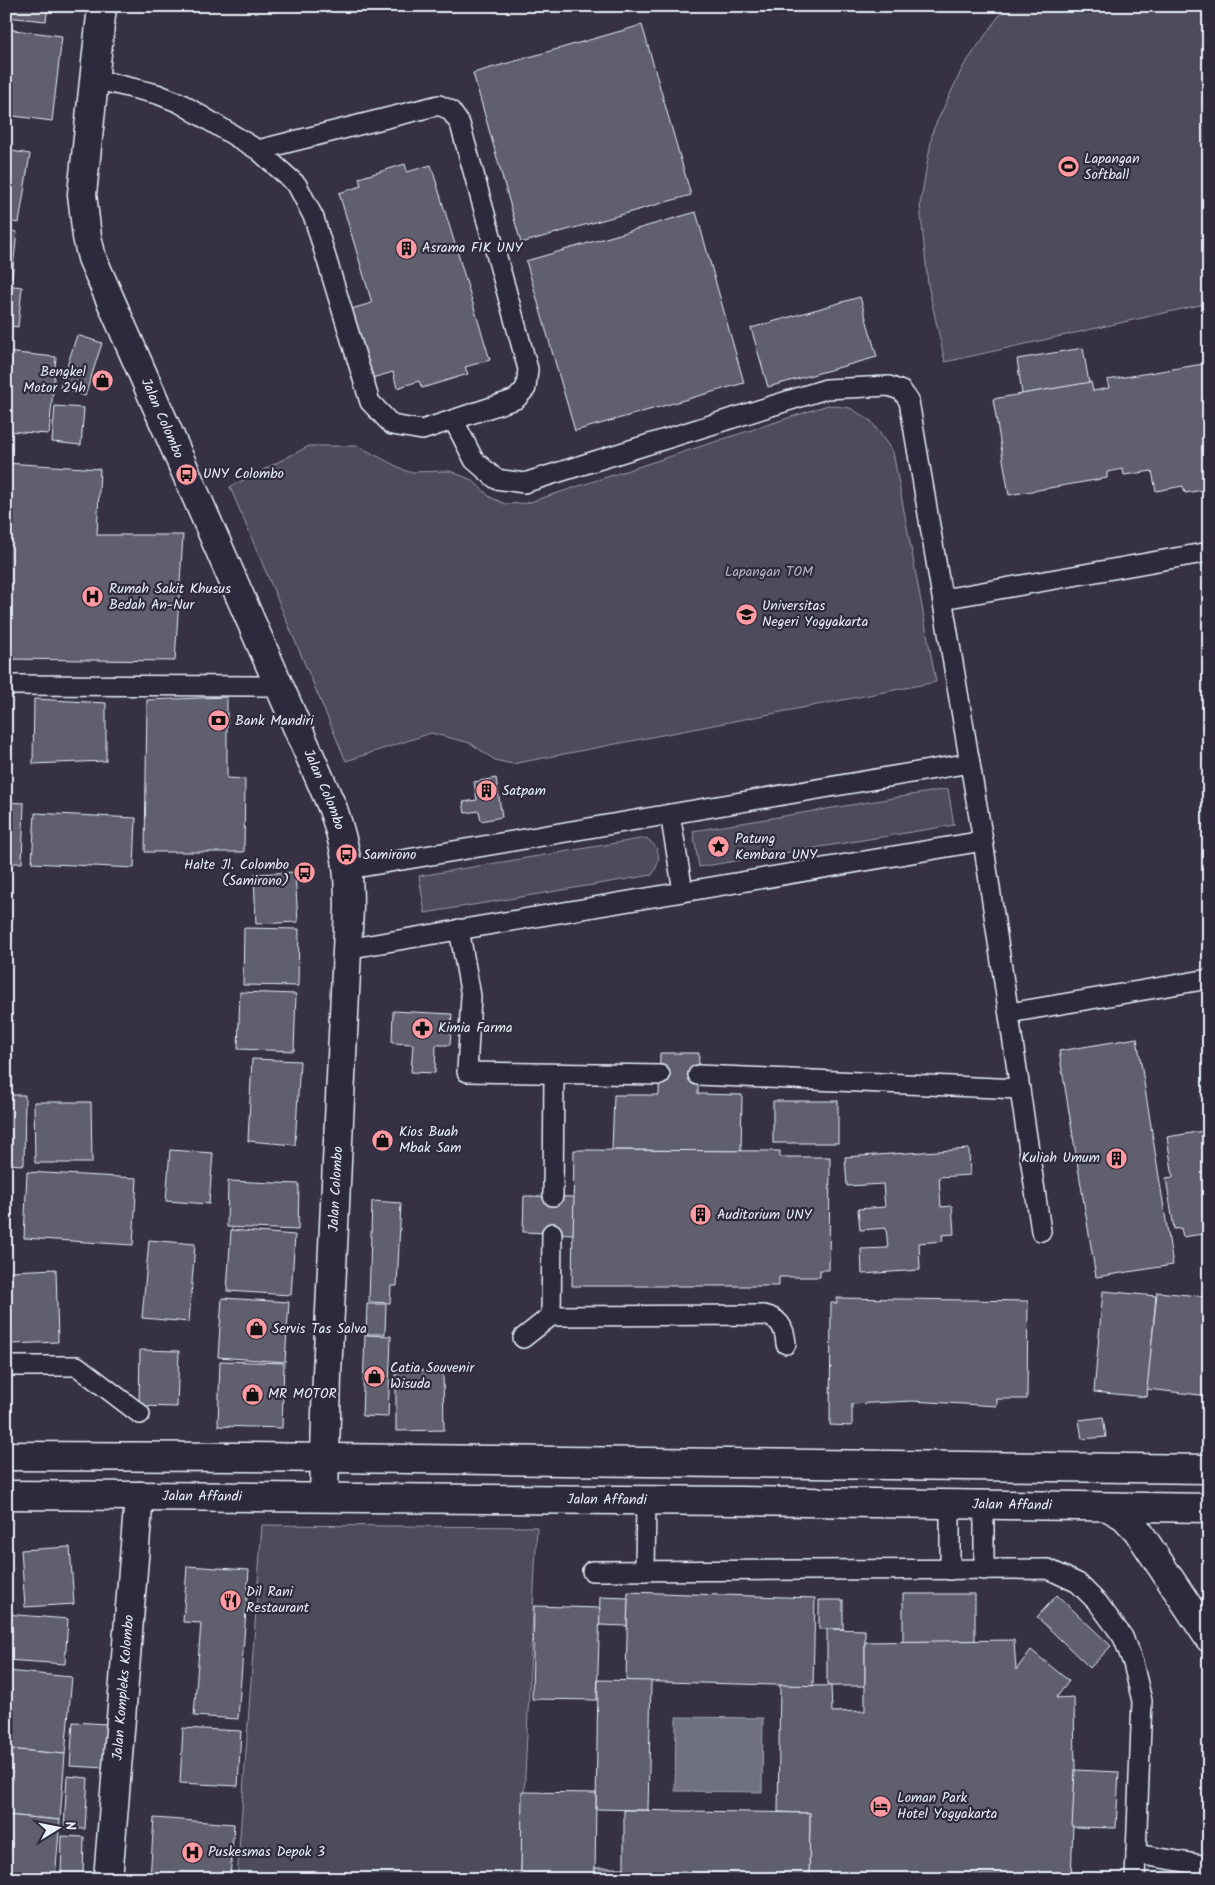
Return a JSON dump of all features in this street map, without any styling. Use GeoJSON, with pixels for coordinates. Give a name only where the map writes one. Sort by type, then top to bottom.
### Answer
{"type":"FeatureCollection","features":[{"type":"Feature","properties":{"kind":"main road","name":"Jalan Colombo"},"geometry":{"type":"LineString","coordinates":[[102,6],[82,194],[87,237],[92,258],[281,686],[333,809],[345,848],[348,869],[346,949],[327,1374],[324,1497]]}},
{"type":"Feature","properties":{"kind":"main road"},"geometry":{"type":"LineString","coordinates":[[6,1456],[1209,1469]]}},
{"type":"Feature","properties":{"kind":"main road","name":"Jalan Affandi"},"geometry":{"type":"LineString","coordinates":[[6,1495],[646,1502],[739,1501],[1209,1508]]}},
{"type":"Feature","properties":{"kind":"main road","name":"Jalan Kompleks Kolombo"},"geometry":{"type":"LineString","coordinates":[[108,1879],[139,1496]]}},
{"type":"Feature","properties":{"kind":"main road"},"geometry":{"type":"LineString","coordinates":[[1108,1507],[1124,1516],[1138,1531],[1209,1638]]}},
{"type":"Feature","properties":{"kind":"lane"},"geometry":{"type":"LineString","coordinates":[[94,79],[157,94],[180,103],[258,150],[297,185],[314,218],[370,402],[392,425],[422,430],[516,399],[526,388],[528,369],[460,124],[450,110],[438,105],[258,150]]}},
{"type":"Feature","properties":{"kind":"lane"},"geometry":{"type":"LineString","coordinates":[[454,421],[474,460],[496,479],[524,483],[826,389],[889,386],[902,391],[910,401],[983,841],[1041,1231]]}},
{"type":"Feature","properties":{"kind":"lane"},"geometry":{"type":"LineString","coordinates":[[943,600],[1209,552]]}},
{"type":"Feature","properties":{"kind":"lane"},"geometry":{"type":"LineString","coordinates":[[6,685],[281,686]]}},
{"type":"Feature","properties":{"kind":"lane"},"geometry":{"type":"LineString","coordinates":[[348,869],[970,763]]}},
{"type":"Feature","properties":{"kind":"lane"},"geometry":{"type":"LineString","coordinates":[[670,814],[684,891]]}},
{"type":"Feature","properties":{"kind":"lane"},"geometry":{"type":"LineString","coordinates":[[346,949],[983,841]]}},
{"type":"Feature","properties":{"kind":"lane"},"geometry":{"type":"LineString","coordinates":[[459,930],[471,996],[466,1072],[660,1075]]}},
{"type":"Feature","properties":{"kind":"lane"},"geometry":{"type":"LineString","coordinates":[[1009,1013],[1209,979]]}},
{"type":"Feature","properties":{"kind":"lane"},"geometry":{"type":"LineString","coordinates":[[552,1196],[554,1074]]}},
{"type":"Feature","properties":{"kind":"lane"},"geometry":{"type":"LineString","coordinates":[[698,1075],[1020,1089]]}},
{"type":"Feature","properties":{"kind":"lane"},"geometry":{"type":"LineString","coordinates":[[551,1316],[552,1233]]}},
{"type":"Feature","properties":{"kind":"lane"},"geometry":{"type":"LineString","coordinates":[[523,1338],[551,1316],[764,1315],[773,1317],[781,1323],[785,1332],[786,1344]]}},
{"type":"Feature","properties":{"kind":"lane"},"geometry":{"type":"LineString","coordinates":[[6,1366],[77,1366],[140,1414]]}},
{"type":"Feature","properties":{"kind":"lane"},"geometry":{"type":"LineString","coordinates":[[646,1502],[646,1571]]}},
{"type":"Feature","properties":{"kind":"lane"},"geometry":{"type":"LineString","coordinates":[[950,1505],[950,1570]]}},
{"type":"Feature","properties":{"kind":"lane"},"geometry":{"type":"LineString","coordinates":[[984,1505],[984,1570]]}},
{"type":"Feature","properties":{"kind":"lane"},"geometry":{"type":"LineString","coordinates":[[592,1571],[1048,1569],[1078,1583],[1098,1603],[1123,1637],[1133,1663],[1142,1701],[1135,1879]]}},
{"type":"Feature","properties":{"kind":"lane"},"geometry":{"type":"LineString","coordinates":[[1136,1854],[1209,1866]]}},
{"type":"Feature","properties":{"kind":"green space"},"geometry":{"type":"Polygon","coordinates":[[[798,6],[929,6],[880,10],[798,6]]]}},
{"type":"Feature","properties":{"kind":"green space","name":"Lapangan Softball"},"geometry":{"type":"Polygon","coordinates":[[[1006,6],[1209,6],[1209,303],[945,362],[928,285],[920,205],[933,130],[963,67],[1006,6]]]}},
{"type":"Feature","properties":{"kind":"green space","name":"Lapangan TOM"},"geometry":{"type":"Polygon","coordinates":[[[828,405],[850,408],[871,421],[893,452],[936,682],[512,764],[495,760],[470,743],[431,733],[346,761],[230,487],[309,446],[358,446],[408,472],[450,471],[472,480],[490,497],[505,504],[527,503],[828,405]]]}},
{"type":"Feature","properties":{"kind":"green space"},"geometry":{"type":"Polygon","coordinates":[[[948,789],[954,825],[699,867],[693,831],[948,789]]]}},
{"type":"Feature","properties":{"kind":"green space"},"geometry":{"type":"Polygon","coordinates":[[[646,838],[655,846],[658,855],[657,864],[652,875],[425,913],[419,876],[646,838]]]}},
{"type":"Feature","properties":{"kind":"green space"},"geometry":{"type":"Polygon","coordinates":[[[262,1525],[537,1527],[520,1879],[237,1879],[262,1525]]]}},
{"type":"Feature","properties":{"kind":"water"},"geometry":{"type":"Polygon","coordinates":[[[676,1717],[763,1718],[762,1792],[675,1791],[676,1717]]]}},
{"type":"Feature","properties":{"kind":"building"},"geometry":{"type":"Polygon","coordinates":[[[6,6],[48,6],[46,21],[6,17],[6,6]]]}},
{"type":"Feature","properties":{"kind":"building"},"geometry":{"type":"Polygon","coordinates":[[[642,25],[691,195],[521,243],[473,73],[642,25]]]}},
{"type":"Feature","properties":{"kind":"building"},"geometry":{"type":"Polygon","coordinates":[[[6,29],[62,36],[52,121],[6,115],[6,29]]]}},
{"type":"Feature","properties":{"kind":"building"},"geometry":{"type":"Polygon","coordinates":[[[6,150],[30,154],[19,223],[6,221],[6,150]]]}},
{"type":"Feature","properties":{"kind":"building","name":"Asrama FIK UNY"},"geometry":{"type":"Polygon","coordinates":[[[405,164],[407,172],[431,165],[490,360],[465,367],[468,374],[422,388],[419,381],[397,388],[393,372],[372,378],[351,309],[372,303],[339,193],[361,186],[359,178],[405,164]]]}},
{"type":"Feature","properties":{"kind":"building"},"geometry":{"type":"Polygon","coordinates":[[[696,212],[744,383],[575,431],[526,261],[696,212]]]}},
{"type":"Feature","properties":{"kind":"building"},"geometry":{"type":"Polygon","coordinates":[[[6,230],[17,232],[12,277],[6,277],[6,230]]]}},
{"type":"Feature","properties":{"kind":"building"},"geometry":{"type":"Polygon","coordinates":[[[6,285],[22,287],[18,327],[6,325],[6,285]]]}},
{"type":"Feature","properties":{"kind":"building"},"geometry":{"type":"Polygon","coordinates":[[[860,297],[877,357],[768,387],[751,328],[860,297]]]}},
{"type":"Feature","properties":{"kind":"building"},"geometry":{"type":"Polygon","coordinates":[[[77,335],[102,343],[85,396],[60,388],[77,335]]]}},
{"type":"Feature","properties":{"kind":"building"},"geometry":{"type":"Polygon","coordinates":[[[1083,348],[1089,383],[1022,394],[1017,359],[1083,348]]]}},
{"type":"Feature","properties":{"kind":"building"},"geometry":{"type":"Polygon","coordinates":[[[6,352],[56,357],[49,434],[6,431],[6,352]]]}},
{"type":"Feature","properties":{"kind":"building"},"geometry":{"type":"Polygon","coordinates":[[[1209,363],[1209,489],[1185,493],[1183,486],[1156,491],[1152,471],[1124,475],[1123,469],[1107,472],[1107,478],[1009,495],[993,399],[1091,382],[1093,391],[1109,388],[1107,380],[1209,363]]]}},
{"type":"Feature","properties":{"kind":"building"},"geometry":{"type":"Polygon","coordinates":[[[55,406],[84,408],[81,445],[52,442],[55,406]]]}},
{"type":"Feature","properties":{"kind":"building","name":"Rumah Sakit Khusus Bedah An-Nur"},"geometry":{"type":"Polygon","coordinates":[[[6,463],[100,469],[97,535],[183,535],[175,661],[6,659],[6,463]]]}},
{"type":"Feature","properties":{"kind":"building"},"geometry":{"type":"Polygon","coordinates":[[[227,697],[227,778],[245,779],[244,852],[145,852],[147,700],[227,697]]]}},
{"type":"Feature","properties":{"kind":"building"},"geometry":{"type":"Polygon","coordinates":[[[34,699],[106,703],[106,761],[33,764],[34,699]]]}},
{"type":"Feature","properties":{"kind":"building","name":"Satpam"},"geometry":{"type":"Polygon","coordinates":[[[496,778],[502,817],[481,821],[479,811],[465,813],[463,802],[477,800],[474,782],[496,778]]]}},
{"type":"Feature","properties":{"kind":"building"},"geometry":{"type":"Polygon","coordinates":[[[6,802],[24,803],[22,863],[6,863],[6,802]]]}},
{"type":"Feature","properties":{"kind":"building"},"geometry":{"type":"Polygon","coordinates":[[[35,813],[136,818],[134,868],[32,863],[35,813]]]}},
{"type":"Feature","properties":{"kind":"building"},"geometry":{"type":"Polygon","coordinates":[[[295,872],[298,922],[256,924],[254,874],[295,872]]]}},
{"type":"Feature","properties":{"kind":"building"},"geometry":{"type":"Polygon","coordinates":[[[244,928],[299,929],[298,986],[243,985],[244,928]]]}},
{"type":"Feature","properties":{"kind":"building"},"geometry":{"type":"Polygon","coordinates":[[[240,992],[296,994],[294,1051],[238,1049],[240,992]]]}},
{"type":"Feature","properties":{"kind":"building","name":"Kimia Farma"},"geometry":{"type":"Polygon","coordinates":[[[393,1011],[452,1014],[450,1045],[436,1045],[435,1073],[411,1072],[413,1044],[392,1043],[393,1011]]]}},
{"type":"Feature","properties":{"kind":"building","name":"Kuliah Umum"},"geometry":{"type":"Polygon","coordinates":[[[1137,1038],[1173,1265],[1096,1277],[1059,1051],[1137,1038]]]}},
{"type":"Feature","properties":{"kind":"building"},"geometry":{"type":"Polygon","coordinates":[[[660,1053],[699,1053],[698,1094],[742,1095],[741,1151],[612,1150],[614,1095],[659,1095],[660,1053]]]}},
{"type":"Feature","properties":{"kind":"building"},"geometry":{"type":"Polygon","coordinates":[[[252,1059],[300,1061],[295,1145],[248,1141],[252,1059]]]}},
{"type":"Feature","properties":{"kind":"building"},"geometry":{"type":"Polygon","coordinates":[[[6,1095],[25,1095],[24,1165],[6,1164],[6,1095]]]}},
{"type":"Feature","properties":{"kind":"building"},"geometry":{"type":"Polygon","coordinates":[[[773,1101],[838,1101],[838,1143],[773,1143],[773,1101]]]}},
{"type":"Feature","properties":{"kind":"building"},"geometry":{"type":"Polygon","coordinates":[[[34,1102],[91,1102],[92,1163],[35,1163],[34,1102]]]}},
{"type":"Feature","properties":{"kind":"building"},"geometry":{"type":"Polygon","coordinates":[[[1209,1130],[1209,1233],[1183,1237],[1181,1228],[1174,1229],[1166,1178],[1173,1177],[1167,1137],[1209,1130]]]}},
{"type":"Feature","properties":{"kind":"building"},"geometry":{"type":"Polygon","coordinates":[[[969,1149],[970,1175],[939,1177],[941,1207],[952,1206],[954,1234],[942,1235],[943,1241],[919,1243],[920,1270],[862,1274],[861,1249],[888,1248],[886,1228],[860,1230],[858,1209],[885,1207],[883,1184],[847,1186],[845,1157],[969,1149]]]}},
{"type":"Feature","properties":{"kind":"building"},"geometry":{"type":"Polygon","coordinates":[[[170,1150],[213,1153],[209,1204],[166,1201],[170,1150]]]}},
{"type":"Feature","properties":{"kind":"building","name":"Auditorium UNY"},"geometry":{"type":"Polygon","coordinates":[[[574,1150],[780,1151],[780,1157],[830,1157],[829,1270],[820,1270],[820,1277],[779,1277],[779,1286],[572,1286],[574,1150]]]}},
{"type":"Feature","properties":{"kind":"building"},"geometry":{"type":"Polygon","coordinates":[[[27,1172],[137,1178],[133,1245],[24,1238],[27,1172]]]}},
{"type":"Feature","properties":{"kind":"building"},"geometry":{"type":"Polygon","coordinates":[[[228,1181],[299,1184],[298,1230],[227,1227],[228,1181]]]}},
{"type":"Feature","properties":{"kind":"building"},"geometry":{"type":"Polygon","coordinates":[[[524,1196],[574,1197],[573,1234],[523,1232],[524,1196]]]}},
{"type":"Feature","properties":{"kind":"building"},"geometry":{"type":"Polygon","coordinates":[[[372,1201],[401,1203],[397,1286],[391,1286],[390,1303],[369,1302],[372,1201]]]}},
{"type":"Feature","properties":{"kind":"building"},"geometry":{"type":"Polygon","coordinates":[[[231,1230],[295,1235],[291,1295],[227,1291],[231,1230]]]}},
{"type":"Feature","properties":{"kind":"building"},"geometry":{"type":"Polygon","coordinates":[[[149,1240],[195,1244],[189,1322],[142,1318],[149,1240]]]}},
{"type":"Feature","properties":{"kind":"building"},"geometry":{"type":"Polygon","coordinates":[[[56,1269],[58,1342],[12,1344],[10,1271],[56,1269]]]}},
{"type":"Feature","properties":{"kind":"building"},"geometry":{"type":"Polygon","coordinates":[[[1103,1291],[1156,1296],[1147,1397],[1094,1392],[1103,1291]]]}},
{"type":"Feature","properties":{"kind":"building"},"geometry":{"type":"Polygon","coordinates":[[[1157,1292],[1209,1297],[1209,1396],[1147,1389],[1157,1292]]]}},
{"type":"Feature","properties":{"kind":"building"},"geometry":{"type":"Polygon","coordinates":[[[222,1298],[289,1302],[285,1362],[218,1357],[222,1298]]]}},
{"type":"Feature","properties":{"kind":"building"},"geometry":{"type":"Polygon","coordinates":[[[837,1298],[1028,1301],[1027,1399],[997,1399],[997,1406],[912,1401],[852,1404],[852,1426],[830,1425],[831,1303],[837,1303],[837,1298]]]}},
{"type":"Feature","properties":{"kind":"building"},"geometry":{"type":"Polygon","coordinates":[[[367,1304],[386,1304],[385,1334],[366,1334],[367,1304]]]}},
{"type":"Feature","properties":{"kind":"building"},"geometry":{"type":"Polygon","coordinates":[[[365,1335],[391,1336],[388,1417],[362,1416],[365,1335]]]}},
{"type":"Feature","properties":{"kind":"building"},"geometry":{"type":"Polygon","coordinates":[[[140,1350],[179,1351],[177,1407],[139,1406],[140,1350]]]}},
{"type":"Feature","properties":{"kind":"building"},"geometry":{"type":"Polygon","coordinates":[[[220,1361],[284,1363],[282,1428],[218,1426],[220,1361]]]}},
{"type":"Feature","properties":{"kind":"building"},"geometry":{"type":"Polygon","coordinates":[[[396,1369],[443,1371],[444,1430],[396,1431],[396,1369]]]}},
{"type":"Feature","properties":{"kind":"building"},"geometry":{"type":"Polygon","coordinates":[[[1103,1417],[1106,1437],[1082,1439],[1079,1420],[1103,1417]]]}},
{"type":"Feature","properties":{"kind":"building"},"geometry":{"type":"Polygon","coordinates":[[[70,1547],[74,1604],[25,1607],[21,1550],[70,1547]]]}},
{"type":"Feature","properties":{"kind":"building"},"geometry":{"type":"Polygon","coordinates":[[[187,1566],[249,1570],[238,1719],[194,1716],[201,1623],[183,1622],[187,1566]]]}},
{"type":"Feature","properties":{"kind":"building"},"geometry":{"type":"Polygon","coordinates":[[[628,1592],[815,1598],[813,1686],[626,1681],[628,1592]]]}},
{"type":"Feature","properties":{"kind":"building"},"geometry":{"type":"Polygon","coordinates":[[[903,1594],[975,1594],[975,1641],[903,1642],[903,1594]]]}},
{"type":"Feature","properties":{"kind":"building"},"geometry":{"type":"Polygon","coordinates":[[[1057,1595],[1111,1646],[1090,1668],[1037,1617],[1057,1595]]]}},
{"type":"Feature","properties":{"kind":"building"},"geometry":{"type":"Polygon","coordinates":[[[600,1597],[628,1598],[627,1626],[599,1625],[600,1597]]]}},
{"type":"Feature","properties":{"kind":"building"},"geometry":{"type":"Polygon","coordinates":[[[819,1600],[843,1600],[843,1629],[819,1629],[819,1600]]]}},
{"type":"Feature","properties":{"kind":"building"},"geometry":{"type":"Polygon","coordinates":[[[534,1606],[600,1608],[597,1700],[532,1699],[534,1606]]]}},
{"type":"Feature","properties":{"kind":"building"},"geometry":{"type":"Polygon","coordinates":[[[6,1614],[68,1619],[65,1664],[6,1660],[6,1614]]]}},
{"type":"Feature","properties":{"kind":"building"},"geometry":{"type":"Polygon","coordinates":[[[827,1629],[865,1630],[865,1686],[827,1686],[827,1629]]]}},
{"type":"Feature","properties":{"kind":"building"},"geometry":{"type":"Polygon","coordinates":[[[1014,1640],[1016,1670],[1031,1650],[1069,1681],[1056,1698],[1074,1697],[1075,1770],[1071,1879],[1004,1879],[1005,1875],[904,1876],[904,1879],[809,1879],[810,1813],[778,1812],[780,1685],[831,1686],[832,1712],[865,1711],[865,1642],[1014,1640]]]}},
{"type":"Feature","properties":{"kind":"building"},"geometry":{"type":"Polygon","coordinates":[[[6,1671],[72,1677],[65,1754],[6,1749],[6,1671]]]}},
{"type":"Feature","properties":{"kind":"building"},"geometry":{"type":"Polygon","coordinates":[[[598,1680],[651,1681],[648,1810],[596,1809],[598,1680]]]}},
{"type":"Feature","properties":{"kind":"building"},"geometry":{"type":"Polygon","coordinates":[[[73,1722],[107,1724],[105,1768],[70,1766],[73,1722]]]}},
{"type":"Feature","properties":{"kind":"building"},"geometry":{"type":"Polygon","coordinates":[[[183,1728],[241,1731],[238,1786],[180,1783],[183,1728]]]}},
{"type":"Feature","properties":{"kind":"building"},"geometry":{"type":"Polygon","coordinates":[[[6,1749],[65,1754],[60,1820],[6,1815],[6,1749]]]}},
{"type":"Feature","properties":{"kind":"building"},"geometry":{"type":"Polygon","coordinates":[[[1075,1770],[1119,1772],[1116,1828],[1072,1827],[1075,1770]]]}},
{"type":"Feature","properties":{"kind":"building"},"geometry":{"type":"Polygon","coordinates":[[[67,1776],[88,1778],[85,1829],[64,1828],[67,1776]]]}},
{"type":"Feature","properties":{"kind":"building"},"geometry":{"type":"Polygon","coordinates":[[[522,1792],[596,1793],[595,1879],[521,1879],[522,1792]]]}},
{"type":"Feature","properties":{"kind":"building"},"geometry":{"type":"Polygon","coordinates":[[[624,1810],[810,1813],[809,1879],[624,1879],[624,1810]]]}},
{"type":"Feature","properties":{"kind":"building"},"geometry":{"type":"Polygon","coordinates":[[[6,1815],[60,1820],[55,1879],[6,1879],[6,1815]]]}},
{"type":"Feature","properties":{"kind":"building","name":"Puskesmas Depok 3"},"geometry":{"type":"Polygon","coordinates":[[[154,1818],[234,1824],[230,1879],[150,1879],[154,1818]]]}},
{"type":"Feature","properties":{"kind":"building"},"geometry":{"type":"Polygon","coordinates":[[[62,1836],[84,1837],[83,1879],[61,1879],[62,1836]]]}},
{"type":"Feature","properties":{"kind":"building"},"geometry":{"type":"Polygon","coordinates":[[[595,1868],[624,1868],[624,1879],[595,1879],[595,1868]]]}},
{"type":"Feature","properties":{"kind":"place","name":"Lapangan Softball"},"geometry":{"type":"Point","coordinates":[1068,167]}},
{"type":"Feature","properties":{"kind":"place","name":"Asrama FIK UNY"},"geometry":{"type":"Point","coordinates":[406,248]}},
{"type":"Feature","properties":{"kind":"place","name":"Bengkel Motor 24h"},"geometry":{"type":"Point","coordinates":[102,380]}},
{"type":"Feature","properties":{"kind":"place","name":"UNY Colombo"},"geometry":{"type":"Point","coordinates":[187,474]}},
{"type":"Feature","properties":{"kind":"place","name":"Rumah Sakit Khusus Bedah An-Nur"},"geometry":{"type":"Point","coordinates":[93,597]}},
{"type":"Feature","properties":{"kind":"place","name":"Universitas Negeri Yogyakarta"},"geometry":{"type":"Point","coordinates":[746,614]}},
{"type":"Feature","properties":{"kind":"place","name":"Bank Mandiri"},"geometry":{"type":"Point","coordinates":[219,721]}},
{"type":"Feature","properties":{"kind":"place","name":"Satpam"},"geometry":{"type":"Point","coordinates":[486,791]}},
{"type":"Feature","properties":{"kind":"place","name":"Patung Kembara UNY"},"geometry":{"type":"Point","coordinates":[719,847]}},
{"type":"Feature","properties":{"kind":"place","name":"Samirono"},"geometry":{"type":"Point","coordinates":[347,855]}},
{"type":"Feature","properties":{"kind":"place","name":"Halte Jl. Colombo (Samirono)"},"geometry":{"type":"Point","coordinates":[305,873]}},
{"type":"Feature","properties":{"kind":"place","name":"Kimia Farma"},"geometry":{"type":"Point","coordinates":[422,1028]}},
{"type":"Feature","properties":{"kind":"place","name":"Kios Buah Mbak Sam"},"geometry":{"type":"Point","coordinates":[383,1140]}},
{"type":"Feature","properties":{"kind":"place","name":"Kuliah Umum"},"geometry":{"type":"Point","coordinates":[1116,1158]}},
{"type":"Feature","properties":{"kind":"place","name":"Auditorium UNY"},"geometry":{"type":"Point","coordinates":[701,1215]}},
{"type":"Feature","properties":{"kind":"place","name":"Servis Tas Salva"},"geometry":{"type":"Point","coordinates":[256,1329]}},
{"type":"Feature","properties":{"kind":"place","name":"Catia Souvenir Wisuda"},"geometry":{"type":"Point","coordinates":[374,1376]}},
{"type":"Feature","properties":{"kind":"place","name":"MR MOTOR"},"geometry":{"type":"Point","coordinates":[252,1394]}},
{"type":"Feature","properties":{"kind":"place","name":"Dil Rani Restaurant"},"geometry":{"type":"Point","coordinates":[230,1600]}},
{"type":"Feature","properties":{"kind":"place","name":"Loman Park Hotel Yogyakarta"},"geometry":{"type":"Point","coordinates":[881,1806]}},
{"type":"Feature","properties":{"kind":"place","name":"Puskesmas Depok 3"},"geometry":{"type":"Point","coordinates":[192,1852]}}]}
